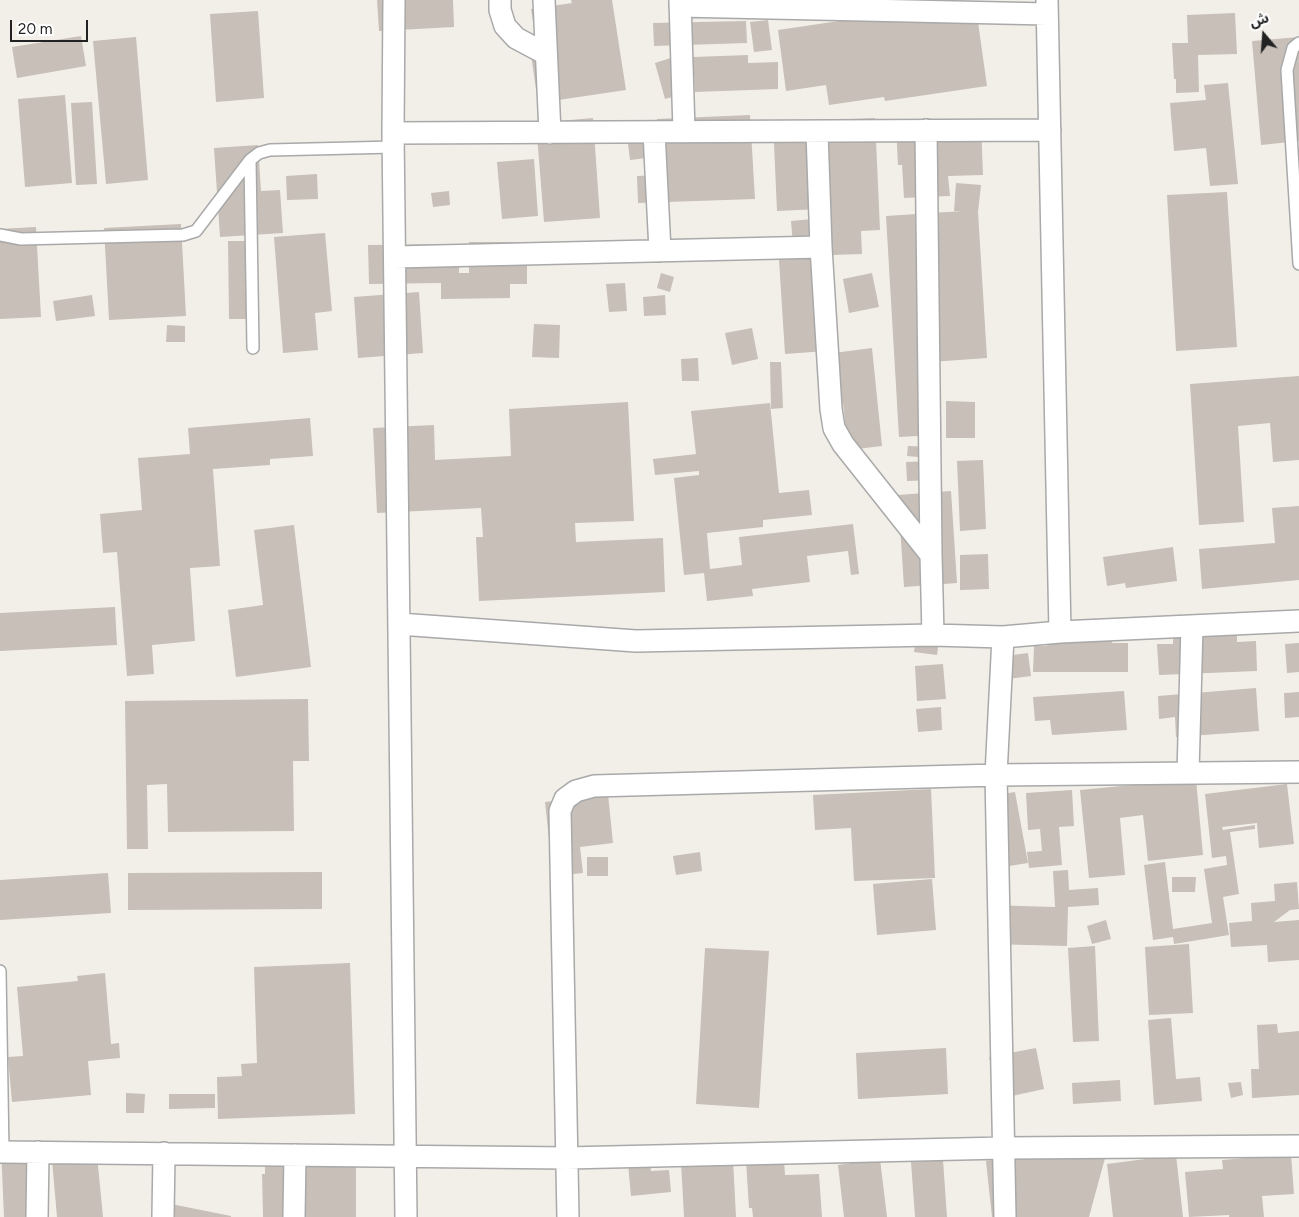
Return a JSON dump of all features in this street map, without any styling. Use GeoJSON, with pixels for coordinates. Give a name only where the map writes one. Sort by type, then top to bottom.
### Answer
{"type":"FeatureCollection","features":[{"type":"Feature","properties":{"kind":"street"},"geometry":{"type":"LineString","coordinates":[[394,0],[393,140],[406,1217]]}},
{"type":"Feature","properties":{"kind":"street"},"geometry":{"type":"LineString","coordinates":[[500,0],[500,10],[505,26],[516,38],[546,54]]}},
{"type":"Feature","properties":{"kind":"street"},"geometry":{"type":"LineString","coordinates":[[544,0],[550,133]]}},
{"type":"Feature","properties":{"kind":"street"},"geometry":{"type":"LineString","coordinates":[[684,131],[680,3],[1047,7],[1060,632]]}},
{"type":"Feature","properties":{"kind":"street"},"geometry":{"type":"LineString","coordinates":[[926,130],[933,635]]}},
{"type":"Feature","properties":{"kind":"street"},"geometry":{"type":"LineString","coordinates":[[393,140],[550,133],[1050,130]]}},
{"type":"Feature","properties":{"kind":"street"},"geometry":{"type":"LineString","coordinates":[[654,132],[660,251]]}},
{"type":"Feature","properties":{"kind":"street"},"geometry":{"type":"LineString","coordinates":[[817,132],[821,247],[831,409],[834,428],[843,444],[931,555]]}},
{"type":"Feature","properties":{"kind":"street"},"geometry":{"type":"LineString","coordinates":[[395,257],[821,247]]}},
{"type":"Feature","properties":{"kind":"street"},"geometry":{"type":"LineString","coordinates":[[399,624],[636,641],[933,635],[1003,637],[1060,632],[1299,621]]}},
{"type":"Feature","properties":{"kind":"street"},"geometry":{"type":"LineString","coordinates":[[1188,773],[1192,626]]}},
{"type":"Feature","properties":{"kind":"street"},"geometry":{"type":"LineString","coordinates":[[1003,637],[996,775],[1004,1217]]}},
{"type":"Feature","properties":{"kind":"street"},"geometry":{"type":"LineString","coordinates":[[568,1217],[560,811],[565,799],[576,791],[594,786],[996,775],[1299,772]]}},
{"type":"Feature","properties":{"kind":"street"},"geometry":{"type":"LineString","coordinates":[[1,1152],[567,1158],[1003,1148],[1299,1146]]}},
{"type":"Feature","properties":{"kind":"street"},"geometry":{"type":"LineString","coordinates":[[37,1217],[38,1152]]}},
{"type":"Feature","properties":{"kind":"street"},"geometry":{"type":"LineString","coordinates":[[163,1217],[164,1154]]}},
{"type":"Feature","properties":{"kind":"street"},"geometry":{"type":"LineString","coordinates":[[294,1217],[295,1155]]}},
{"type":"Feature","properties":{"kind":"lane"},"geometry":{"type":"LineString","coordinates":[[1299,43],[1293,48],[1287,70],[1299,264]]}},
{"type":"Feature","properties":{"kind":"lane"},"geometry":{"type":"LineString","coordinates":[[0,235],[21,239],[183,235],[196,231],[250,160],[259,153],[270,150],[393,140]]}},
{"type":"Feature","properties":{"kind":"lane"},"geometry":{"type":"LineString","coordinates":[[250,160],[253,348]]}},
{"type":"Feature","properties":{"kind":"lane"},"geometry":{"type":"LineString","coordinates":[[0,971],[1,1152]]}},
{"type":"Feature","properties":{"kind":"building"},"geometry":{"type":"Polygon","coordinates":[[[377,0],[453,0],[454,27],[379,31],[377,0]]]}},
{"type":"Feature","properties":{"kind":"building"},"geometry":{"type":"Polygon","coordinates":[[[571,0],[612,0],[626,90],[538,103],[530,48],[537,47],[531,9],[572,3],[571,0]]]}},
{"type":"Feature","properties":{"kind":"building"},"geometry":{"type":"Polygon","coordinates":[[[975,1],[987,86],[885,101],[884,97],[829,105],[826,85],[786,91],[778,30],[975,1]]]}},
{"type":"Feature","properties":{"kind":"building"},"geometry":{"type":"Polygon","coordinates":[[[258,11],[264,98],[216,102],[210,14],[258,11]]]}},
{"type":"Feature","properties":{"kind":"building"},"geometry":{"type":"Polygon","coordinates":[[[1235,13],[1237,54],[1198,55],[1199,92],[1176,93],[1172,43],[1188,43],[1187,15],[1235,13]]]}},
{"type":"Feature","properties":{"kind":"building"},"geometry":{"type":"Polygon","coordinates":[[[768,20],[772,50],[754,52],[750,22],[768,20]]]}},
{"type":"Feature","properties":{"kind":"building"},"geometry":{"type":"Polygon","coordinates":[[[746,21],[747,43],[654,46],[653,23],[746,21]]]}},
{"type":"Feature","properties":{"kind":"building"},"geometry":{"type":"Polygon","coordinates":[[[81,36],[86,66],[17,78],[12,47],[81,36]]]}},
{"type":"Feature","properties":{"kind":"building"},"geometry":{"type":"Polygon","coordinates":[[[136,37],[148,180],[106,184],[93,41],[136,37]]]}},
{"type":"Feature","properties":{"kind":"building"},"geometry":{"type":"Polygon","coordinates":[[[1299,37],[1299,141],[1261,145],[1252,41],[1299,37]]]}},
{"type":"Feature","properties":{"kind":"building"},"geometry":{"type":"Polygon","coordinates":[[[683,54],[693,91],[665,99],[655,63],[683,54]]]}},
{"type":"Feature","properties":{"kind":"building"},"geometry":{"type":"Polygon","coordinates":[[[748,55],[748,63],[778,62],[778,89],[695,92],[693,57],[748,55]]]}},
{"type":"Feature","properties":{"kind":"building"},"geometry":{"type":"Polygon","coordinates":[[[1228,83],[1238,184],[1210,186],[1206,148],[1174,151],[1170,103],[1206,100],[1204,85],[1228,83]]]}},
{"type":"Feature","properties":{"kind":"building"},"geometry":{"type":"Polygon","coordinates":[[[65,95],[72,183],[25,187],[18,99],[65,95]]]}},
{"type":"Feature","properties":{"kind":"building"},"geometry":{"type":"Polygon","coordinates":[[[92,102],[97,184],[76,185],[71,103],[92,102]]]}},
{"type":"Feature","properties":{"kind":"building"},"geometry":{"type":"Polygon","coordinates":[[[750,115],[755,199],[638,203],[637,176],[659,175],[657,119],[750,115]]]}},
{"type":"Feature","properties":{"kind":"building"},"geometry":{"type":"Polygon","coordinates":[[[593,118],[600,218],[544,222],[536,123],[593,118]]]}},
{"type":"Feature","properties":{"kind":"building"},"geometry":{"type":"Polygon","coordinates":[[[875,118],[880,230],[861,231],[862,254],[831,255],[820,209],[777,211],[773,122],[875,118]]]}},
{"type":"Feature","properties":{"kind":"building"},"geometry":{"type":"Polygon","coordinates":[[[981,122],[983,175],[948,176],[950,196],[904,198],[902,165],[898,165],[896,126],[981,122]]]}},
{"type":"Feature","properties":{"kind":"building"},"geometry":{"type":"Polygon","coordinates":[[[651,124],[655,157],[630,160],[626,127],[651,124]]]}},
{"type":"Feature","properties":{"kind":"building"},"geometry":{"type":"Polygon","coordinates":[[[258,145],[261,191],[280,190],[283,233],[220,237],[214,148],[258,145]]]}},
{"type":"Feature","properties":{"kind":"building"},"geometry":{"type":"Polygon","coordinates":[[[534,159],[538,216],[502,219],[497,162],[534,159]]]}},
{"type":"Feature","properties":{"kind":"building"},"geometry":{"type":"Polygon","coordinates":[[[317,174],[318,199],[287,200],[286,176],[317,174]]]}},
{"type":"Feature","properties":{"kind":"building"},"geometry":{"type":"Polygon","coordinates":[[[956,183],[981,185],[978,212],[987,358],[931,362],[935,435],[899,437],[886,216],[963,211],[954,211],[956,183]]]}},
{"type":"Feature","properties":{"kind":"building"},"geometry":{"type":"Polygon","coordinates":[[[449,191],[450,205],[433,207],[431,193],[449,191]]]}},
{"type":"Feature","properties":{"kind":"building"},"geometry":{"type":"Polygon","coordinates":[[[1227,192],[1237,347],[1176,351],[1167,195],[1227,192]]]}},
{"type":"Feature","properties":{"kind":"building"},"geometry":{"type":"Polygon","coordinates":[[[813,219],[815,242],[793,244],[791,221],[813,219]]]}},
{"type":"Feature","properties":{"kind":"building"},"geometry":{"type":"Polygon","coordinates":[[[181,224],[186,316],[109,320],[104,228],[181,224]]]}},
{"type":"Feature","properties":{"kind":"building"},"geometry":{"type":"Polygon","coordinates":[[[36,227],[41,317],[0,319],[0,229],[36,227]]]}},
{"type":"Feature","properties":{"kind":"building"},"geometry":{"type":"Polygon","coordinates":[[[325,233],[332,311],[315,313],[318,350],[283,353],[274,237],[325,233]]]}},
{"type":"Feature","properties":{"kind":"building"},"geometry":{"type":"Polygon","coordinates":[[[228,241],[255,241],[257,319],[229,319],[228,241]]]}},
{"type":"Feature","properties":{"kind":"building"},"geometry":{"type":"Polygon","coordinates":[[[469,242],[527,242],[527,284],[510,284],[510,298],[441,299],[441,283],[369,284],[368,245],[459,244],[459,273],[469,273],[469,242]]]}},
{"type":"Feature","properties":{"kind":"building"},"geometry":{"type":"Polygon","coordinates":[[[829,256],[826,351],[785,354],[779,260],[829,256]]]}},
{"type":"Feature","properties":{"kind":"building"},"geometry":{"type":"Polygon","coordinates":[[[661,273],[674,277],[670,292],[657,288],[661,273]]]}},
{"type":"Feature","properties":{"kind":"building"},"geometry":{"type":"Polygon","coordinates":[[[872,273],[879,307],[849,313],[843,279],[872,273]]]}},
{"type":"Feature","properties":{"kind":"building"},"geometry":{"type":"Polygon","coordinates":[[[625,283],[627,311],[609,312],[606,284],[625,283]]]}},
{"type":"Feature","properties":{"kind":"building"},"geometry":{"type":"Polygon","coordinates":[[[419,292],[423,353],[358,358],[354,297],[419,292]]]}},
{"type":"Feature","properties":{"kind":"building"},"geometry":{"type":"Polygon","coordinates":[[[92,295],[95,316],[56,321],[53,301],[92,295]]]}},
{"type":"Feature","properties":{"kind":"building"},"geometry":{"type":"Polygon","coordinates":[[[665,295],[666,315],[644,316],[643,297],[665,295]]]}},
{"type":"Feature","properties":{"kind":"building"},"geometry":{"type":"Polygon","coordinates":[[[534,324],[560,325],[559,358],[532,357],[534,324]]]}},
{"type":"Feature","properties":{"kind":"building"},"geometry":{"type":"Polygon","coordinates":[[[167,325],[185,326],[185,342],[166,342],[167,325]]]}},
{"type":"Feature","properties":{"kind":"building"},"geometry":{"type":"Polygon","coordinates":[[[752,328],[758,359],[732,365],[725,333],[752,328]]]}},
{"type":"Feature","properties":{"kind":"building"},"geometry":{"type":"Polygon","coordinates":[[[872,348],[882,446],[848,450],[843,403],[824,406],[818,355],[872,348]]]}},
{"type":"Feature","properties":{"kind":"building"},"geometry":{"type":"Polygon","coordinates":[[[698,358],[699,381],[682,381],[681,359],[698,358]]]}},
{"type":"Feature","properties":{"kind":"building"},"geometry":{"type":"Polygon","coordinates":[[[770,362],[781,362],[783,408],[771,409],[770,362]]]}},
{"type":"Feature","properties":{"kind":"building"},"geometry":{"type":"Polygon","coordinates":[[[1299,376],[1299,460],[1273,462],[1270,423],[1238,426],[1244,522],[1199,525],[1190,384],[1299,376]]]}},
{"type":"Feature","properties":{"kind":"building"},"geometry":{"type":"Polygon","coordinates":[[[946,401],[975,402],[975,438],[946,438],[946,401]]]}},
{"type":"Feature","properties":{"kind":"building"},"geometry":{"type":"Polygon","coordinates":[[[628,402],[634,521],[575,523],[576,542],[663,538],[665,592],[479,601],[476,537],[483,537],[481,508],[377,513],[373,428],[434,425],[435,460],[511,456],[509,409],[628,402]]]}},
{"type":"Feature","properties":{"kind":"building"},"geometry":{"type":"Polygon","coordinates":[[[770,403],[779,493],[809,490],[812,515],[763,520],[763,527],[707,533],[710,569],[742,565],[739,537],[853,524],[859,574],[851,575],[848,551],[807,556],[810,582],[752,589],[753,596],[707,601],[704,573],[684,575],[674,478],[699,475],[699,471],[655,475],[653,459],[696,454],[691,411],[770,403]]]}},
{"type":"Feature","properties":{"kind":"building"},"geometry":{"type":"Polygon","coordinates":[[[310,418],[313,456],[270,459],[270,465],[213,469],[220,566],[190,568],[195,641],[152,645],[154,674],[127,676],[117,552],[103,553],[100,514],[142,510],[138,458],[190,454],[188,428],[310,418]]]}},
{"type":"Feature","properties":{"kind":"building"},"geometry":{"type":"Polygon","coordinates":[[[908,446],[930,447],[929,458],[907,456],[908,446]]]}},
{"type":"Feature","properties":{"kind":"building"},"geometry":{"type":"Polygon","coordinates":[[[983,460],[986,529],[960,531],[957,461],[983,460]]]}},
{"type":"Feature","properties":{"kind":"building"},"geometry":{"type":"Polygon","coordinates":[[[932,461],[932,480],[907,481],[906,462],[932,461]]]}},
{"type":"Feature","properties":{"kind":"building"},"geometry":{"type":"Polygon","coordinates":[[[951,491],[957,583],[904,587],[898,495],[951,491]]]}},
{"type":"Feature","properties":{"kind":"building"},"geometry":{"type":"Polygon","coordinates":[[[1299,506],[1299,580],[1202,589],[1199,549],[1275,543],[1272,508],[1299,506]]]}},
{"type":"Feature","properties":{"kind":"building"},"geometry":{"type":"Polygon","coordinates":[[[294,525],[311,667],[236,677],[228,610],[263,605],[254,530],[294,525]]]}},
{"type":"Feature","properties":{"kind":"building"},"geometry":{"type":"Polygon","coordinates":[[[1173,547],[1177,581],[1126,588],[1125,583],[1107,586],[1103,557],[1173,547]]]}},
{"type":"Feature","properties":{"kind":"building"},"geometry":{"type":"Polygon","coordinates":[[[988,554],[989,589],[960,590],[960,555],[988,554]]]}},
{"type":"Feature","properties":{"kind":"building"},"geometry":{"type":"Polygon","coordinates":[[[115,607],[117,645],[0,651],[0,613],[115,607]]]}},
{"type":"Feature","properties":{"kind":"building"},"geometry":{"type":"Polygon","coordinates":[[[1237,633],[1237,642],[1256,641],[1257,671],[1159,675],[1157,644],[1173,644],[1173,636],[1237,633]]]}},
{"type":"Feature","properties":{"kind":"building"},"geometry":{"type":"Polygon","coordinates":[[[1113,634],[1112,643],[1128,643],[1128,672],[1033,672],[1034,646],[1047,646],[1047,635],[1113,634]]]}},
{"type":"Feature","properties":{"kind":"building"},"geometry":{"type":"Polygon","coordinates":[[[916,637],[939,640],[937,655],[914,652],[916,637]]]}},
{"type":"Feature","properties":{"kind":"building"},"geometry":{"type":"Polygon","coordinates":[[[1299,643],[1299,672],[1287,673],[1285,644],[1299,643]]]}},
{"type":"Feature","properties":{"kind":"building"},"geometry":{"type":"Polygon","coordinates":[[[1028,653],[1031,676],[1008,679],[1005,656],[1028,653]]]}},
{"type":"Feature","properties":{"kind":"building"},"geometry":{"type":"Polygon","coordinates":[[[943,664],[946,699],[917,701],[915,666],[943,664]]]}},
{"type":"Feature","properties":{"kind":"building"},"geometry":{"type":"Polygon","coordinates":[[[1256,688],[1259,731],[1176,737],[1175,717],[1159,719],[1158,696],[1256,688]]]}},
{"type":"Feature","properties":{"kind":"building"},"geometry":{"type":"Polygon","coordinates":[[[1124,691],[1127,730],[1052,735],[1050,720],[1035,721],[1033,697],[1124,691]]]}},
{"type":"Feature","properties":{"kind":"building"},"geometry":{"type":"Polygon","coordinates":[[[1299,692],[1299,717],[1285,718],[1284,693],[1299,692]]]}},
{"type":"Feature","properties":{"kind":"building"},"geometry":{"type":"Polygon","coordinates":[[[308,699],[309,761],[293,761],[294,831],[168,832],[167,784],[147,785],[148,849],[127,849],[125,701],[308,699]]]}},
{"type":"Feature","properties":{"kind":"building"},"geometry":{"type":"Polygon","coordinates":[[[941,707],[942,730],[918,732],[916,709],[941,707]]]}},
{"type":"Feature","properties":{"kind":"building"},"geometry":{"type":"Polygon","coordinates":[[[1196,779],[1203,855],[1148,861],[1143,815],[1120,818],[1125,875],[1089,878],[1080,790],[1196,779]]]}},
{"type":"Feature","properties":{"kind":"building"},"geometry":{"type":"Polygon","coordinates":[[[1287,784],[1294,844],[1259,848],[1257,823],[1222,827],[1223,830],[1255,825],[1255,829],[1230,832],[1239,894],[1223,897],[1229,935],[1174,944],[1173,937],[1153,940],[1144,865],[1165,862],[1173,929],[1212,923],[1204,869],[1227,865],[1226,856],[1212,858],[1205,794],[1287,784]]]}},
{"type":"Feature","properties":{"kind":"building"},"geometry":{"type":"Polygon","coordinates":[[[931,789],[935,878],[854,881],[851,828],[815,830],[813,795],[931,789]]]}},
{"type":"Feature","properties":{"kind":"building"},"geometry":{"type":"Polygon","coordinates":[[[1072,790],[1074,826],[1059,827],[1062,865],[1029,868],[1027,852],[1042,851],[1040,829],[1028,830],[1026,793],[1072,790]]]}},
{"type":"Feature","properties":{"kind":"building"},"geometry":{"type":"Polygon","coordinates":[[[1015,792],[1028,863],[1003,867],[990,796],[1015,792]]]}},
{"type":"Feature","properties":{"kind":"building"},"geometry":{"type":"Polygon","coordinates":[[[608,794],[613,843],[580,847],[583,873],[553,876],[545,802],[608,794]]]}},
{"type":"Feature","properties":{"kind":"building"},"geometry":{"type":"Polygon","coordinates":[[[700,852],[702,871],[676,875],[673,856],[700,852]]]}},
{"type":"Feature","properties":{"kind":"building"},"geometry":{"type":"Polygon","coordinates":[[[587,857],[608,857],[608,876],[587,876],[587,857]]]}},
{"type":"Feature","properties":{"kind":"building"},"geometry":{"type":"Polygon","coordinates":[[[1068,870],[1069,890],[1098,888],[1099,905],[1068,907],[1067,946],[988,944],[989,905],[1055,907],[1053,871],[1068,870]]]}},
{"type":"Feature","properties":{"kind":"building"},"geometry":{"type":"Polygon","coordinates":[[[322,872],[322,909],[128,910],[128,873],[322,872]]]}},
{"type":"Feature","properties":{"kind":"building"},"geometry":{"type":"Polygon","coordinates":[[[108,873],[111,913],[0,920],[0,880],[108,873]]]}},
{"type":"Feature","properties":{"kind":"building"},"geometry":{"type":"Polygon","coordinates":[[[1172,877],[1196,877],[1195,892],[1172,892],[1172,877]]]}},
{"type":"Feature","properties":{"kind":"building"},"geometry":{"type":"Polygon","coordinates":[[[932,879],[936,930],[877,935],[873,884],[932,879]]]}},
{"type":"Feature","properties":{"kind":"building"},"geometry":{"type":"Polygon","coordinates":[[[1297,882],[1299,909],[1290,910],[1274,922],[1299,920],[1299,960],[1268,962],[1267,945],[1231,947],[1229,923],[1252,921],[1251,903],[1275,901],[1274,884],[1297,882]]]}},
{"type":"Feature","properties":{"kind":"building"},"geometry":{"type":"Polygon","coordinates":[[[1106,920],[1111,939],[1092,944],[1087,926],[1106,920]]]}},
{"type":"Feature","properties":{"kind":"building"},"geometry":{"type":"Polygon","coordinates":[[[1189,944],[1193,1013],[1149,1015],[1145,947],[1189,944]]]}},
{"type":"Feature","properties":{"kind":"building"},"geometry":{"type":"Polygon","coordinates":[[[1095,946],[1099,1041],[1073,1042],[1068,948],[1095,946]]]}},
{"type":"Feature","properties":{"kind":"building"},"geometry":{"type":"Polygon","coordinates":[[[705,948],[769,951],[759,1108],[696,1104],[705,948]]]}},
{"type":"Feature","properties":{"kind":"building"},"geometry":{"type":"Polygon","coordinates":[[[350,963],[355,1114],[218,1119],[217,1077],[242,1076],[241,1064],[257,1063],[254,967],[350,963]]]}},
{"type":"Feature","properties":{"kind":"building"},"geometry":{"type":"Polygon","coordinates":[[[105,973],[111,1044],[119,1043],[120,1058],[88,1061],[91,1095],[12,1102],[8,1057],[23,1056],[17,987],[78,981],[77,976],[105,973]]]}},
{"type":"Feature","properties":{"kind":"building"},"geometry":{"type":"Polygon","coordinates":[[[1171,1018],[1176,1079],[1200,1077],[1202,1101],[1154,1105],[1148,1020],[1171,1018]]]}},
{"type":"Feature","properties":{"kind":"building"},"geometry":{"type":"Polygon","coordinates":[[[1277,1024],[1278,1033],[1299,1031],[1299,1095],[1252,1098],[1251,1069],[1259,1069],[1257,1025],[1277,1024]]]}},
{"type":"Feature","properties":{"kind":"building"},"geometry":{"type":"Polygon","coordinates":[[[946,1048],[948,1094],[858,1099],[856,1053],[946,1048]]]}},
{"type":"Feature","properties":{"kind":"building"},"geometry":{"type":"Polygon","coordinates":[[[1036,1048],[1044,1089],[998,1099],[989,1057],[1036,1048]]]}},
{"type":"Feature","properties":{"kind":"building"},"geometry":{"type":"Polygon","coordinates":[[[1120,1080],[1121,1101],[1073,1104],[1072,1083],[1120,1080]]]}},
{"type":"Feature","properties":{"kind":"building"},"geometry":{"type":"Polygon","coordinates":[[[1241,1082],[1243,1095],[1231,1098],[1228,1083],[1241,1082]]]}},
{"type":"Feature","properties":{"kind":"building"},"geometry":{"type":"Polygon","coordinates":[[[126,1093],[145,1094],[144,1113],[126,1113],[126,1093]]]}},
{"type":"Feature","properties":{"kind":"building"},"geometry":{"type":"Polygon","coordinates":[[[169,1094],[215,1094],[215,1108],[169,1109],[169,1094]]]}},
{"type":"Feature","properties":{"kind":"building"},"geometry":{"type":"Polygon","coordinates":[[[96,1145],[103,1217],[57,1217],[51,1149],[96,1145]]]}},
{"type":"Feature","properties":{"kind":"building"},"geometry":{"type":"Polygon","coordinates":[[[46,1146],[49,1217],[4,1217],[1,1148],[46,1146]]]}},
{"type":"Feature","properties":{"kind":"building"},"geometry":{"type":"Polygon","coordinates":[[[1108,1147],[1089,1217],[992,1217],[986,1161],[1108,1147]]]}},
{"type":"Feature","properties":{"kind":"building"},"geometry":{"type":"Polygon","coordinates":[[[1291,1154],[1294,1194],[1262,1196],[1264,1217],[1229,1217],[1229,1215],[1189,1217],[1185,1172],[1223,1169],[1222,1160],[1291,1154]]]}},
{"type":"Feature","properties":{"kind":"building"},"geometry":{"type":"Polygon","coordinates":[[[1176,1155],[1183,1217],[1113,1217],[1107,1164],[1176,1155]]]}},
{"type":"Feature","properties":{"kind":"building"},"geometry":{"type":"Polygon","coordinates":[[[356,1156],[356,1217],[263,1217],[262,1174],[265,1174],[265,1157],[356,1156]]]}},
{"type":"Feature","properties":{"kind":"building"},"geometry":{"type":"Polygon","coordinates":[[[733,1159],[736,1217],[684,1217],[681,1162],[733,1159]]]}},
{"type":"Feature","properties":{"kind":"building"},"geometry":{"type":"Polygon","coordinates":[[[784,1159],[785,1175],[819,1174],[822,1217],[753,1217],[752,1208],[749,1208],[746,1161],[784,1159]]]}},
{"type":"Feature","properties":{"kind":"building"},"geometry":{"type":"Polygon","coordinates":[[[880,1159],[887,1217],[844,1217],[838,1165],[880,1159]]]}},
{"type":"Feature","properties":{"kind":"building"},"geometry":{"type":"Polygon","coordinates":[[[943,1160],[947,1217],[915,1217],[911,1162],[943,1160]]]}},
{"type":"Feature","properties":{"kind":"building"},"geometry":{"type":"Polygon","coordinates":[[[650,1162],[651,1171],[669,1170],[671,1192],[631,1196],[628,1164],[650,1162]]]}},
{"type":"Feature","properties":{"kind":"building"},"geometry":{"type":"Polygon","coordinates":[[[161,1202],[231,1216],[231,1217],[158,1217],[161,1202]]]}}]}
